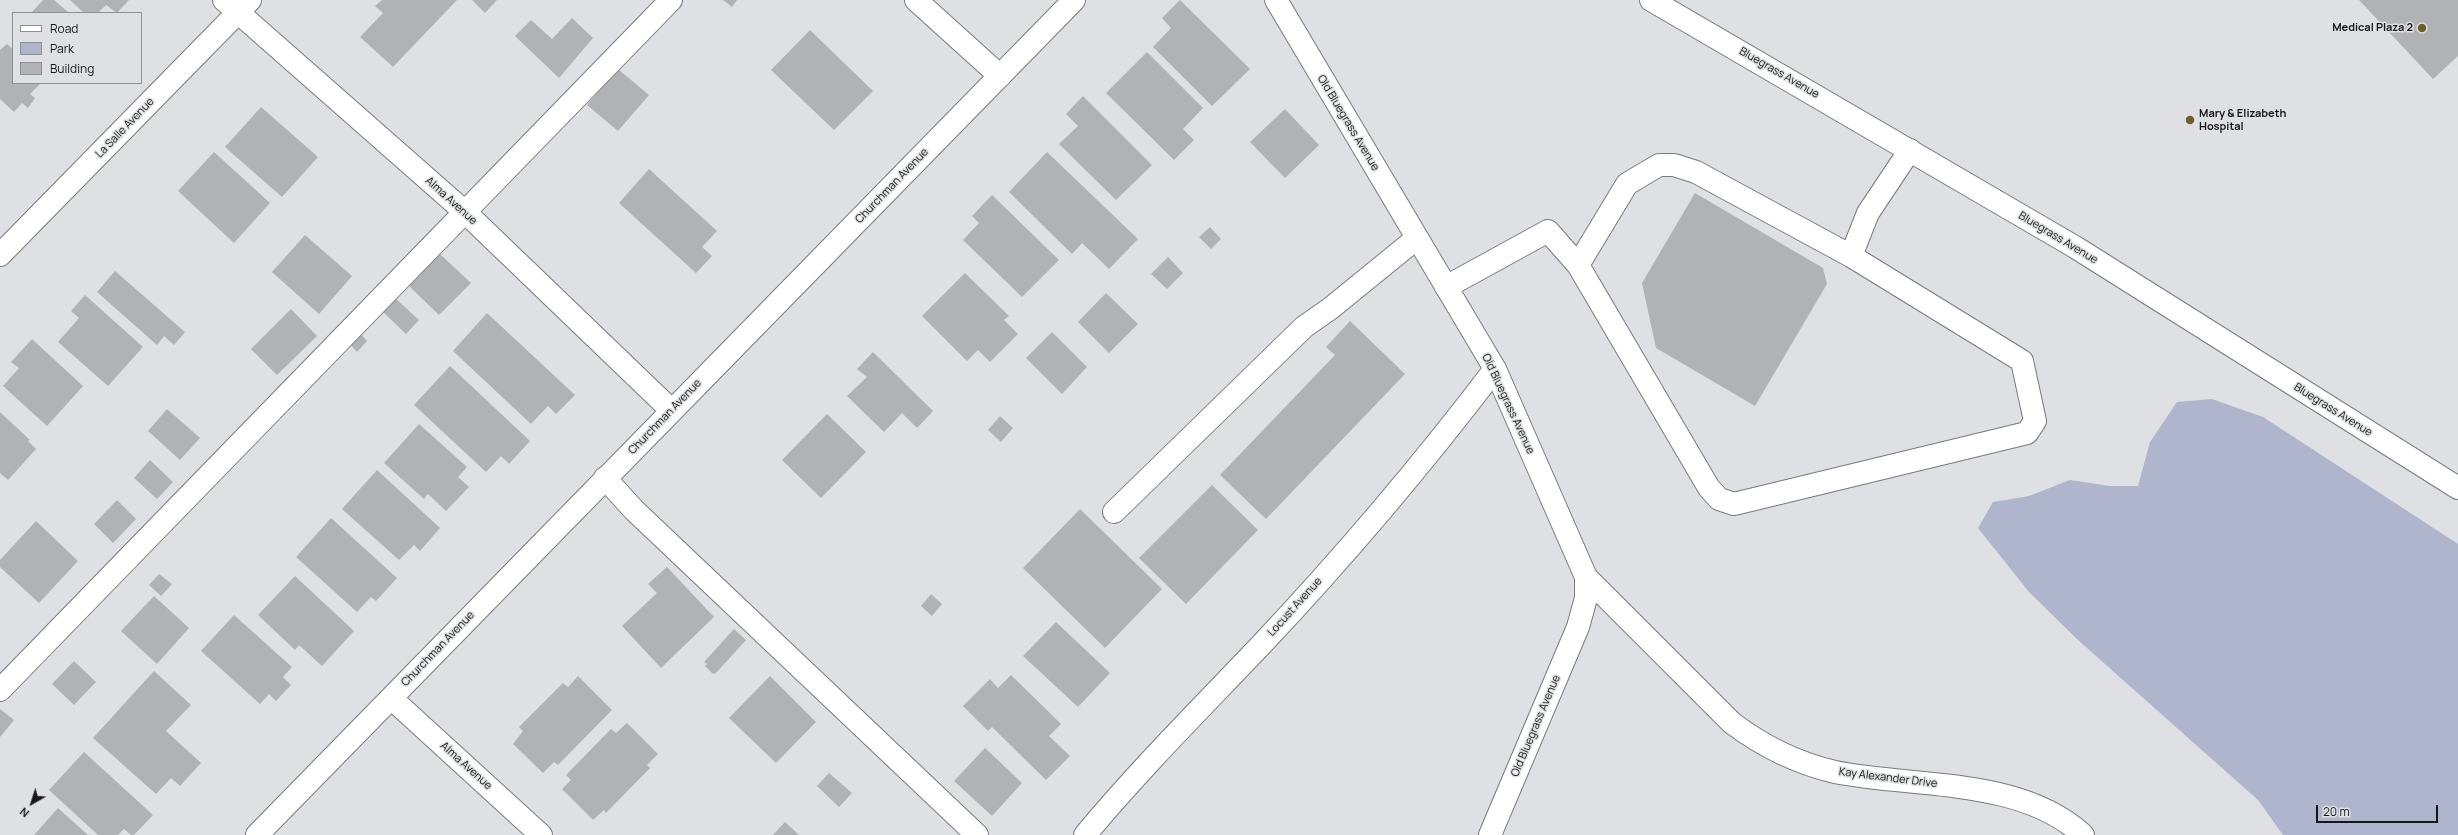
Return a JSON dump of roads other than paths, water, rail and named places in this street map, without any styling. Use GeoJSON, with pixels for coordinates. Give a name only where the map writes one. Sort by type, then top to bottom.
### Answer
{"type":"FeatureCollection","features":[{"type":"Feature","properties":{"kind":"street"},"geometry":{"type":"LineString","coordinates":[[0,690],[671,0]]}},
{"type":"Feature","properties":{"kind":"street"},"geometry":{"type":"LineString","coordinates":[[916,0],[1000,76]]}},
{"type":"Feature","properties":{"kind":"street","name":"Churchman Avenue"},"geometry":{"type":"LineString","coordinates":[[257,835],[671,410],[1074,0]]}},
{"type":"Feature","properties":{"kind":"street","name":"Old Bluegrass Avenue"},"geometry":{"type":"LineString","coordinates":[[1276,0],[1495,369],[1586,577],[1586,598],[1578,627],[1490,835]]}},
{"type":"Feature","properties":{"kind":"street","name":"Bluegrass Avenue"},"geometry":{"type":"LineString","coordinates":[[1651,0],[2075,246],[2458,488]]}},
{"type":"Feature","properties":{"kind":"street","name":"Alma Avenue"},"geometry":{"type":"LineString","coordinates":[[237,4],[465,212],[671,410]]}},
{"type":"Feature","properties":{"kind":"street","name":"La Salle Avenue"},"geometry":{"type":"LineString","coordinates":[[0,255],[237,4]]}},
{"type":"Feature","properties":{"kind":"street"},"geometry":{"type":"LineString","coordinates":[[1851,256],[1868,213],[1910,150]]}},
{"type":"Feature","properties":{"kind":"street"},"geometry":{"type":"LineString","coordinates":[[1446,287],[1548,231],[1578,265],[1709,488],[1719,499],[1734,504],[2027,433],[2035,421],[2022,361],[1851,256],[1696,172],[1674,165],[1659,165],[1627,184],[1578,265]]}},
{"type":"Feature","properties":{"kind":"street"},"geometry":{"type":"LineString","coordinates":[[1114,512],[1304,327],[1331,308],[1416,238]]}},
{"type":"Feature","properties":{"kind":"street","name":"Locust Avenue"},"geometry":{"type":"LineString","coordinates":[[1085,835],[1132,779],[1262,644],[1425,460],[1495,369]]}},
{"type":"Feature","properties":{"kind":"street"},"geometry":{"type":"LineString","coordinates":[[605,478],[634,510],[977,835]]}},
{"type":"Feature","properties":{"kind":"street","name":"Kay Alexander Drive"},"geometry":{"type":"LineString","coordinates":[[1586,577],[1732,723],[1759,743],[1792,759],[1834,772],[1875,779],[1977,789],[2036,805],[2083,835]]}},
{"type":"Feature","properties":{"kind":"street","name":"Alma Avenue"},"geometry":{"type":"LineString","coordinates":[[391,698],[541,835]]}},
{"type":"Feature","properties":{"kind":"place","name":"Medical Plaza 2"},"geometry":{"type":"Point","coordinates":[2422,28]}},
{"type":"Feature","properties":{"kind":"place","name":"Mary & Elizabeth Hospital"},"geometry":{"type":"Point","coordinates":[2190,120]}}]}
